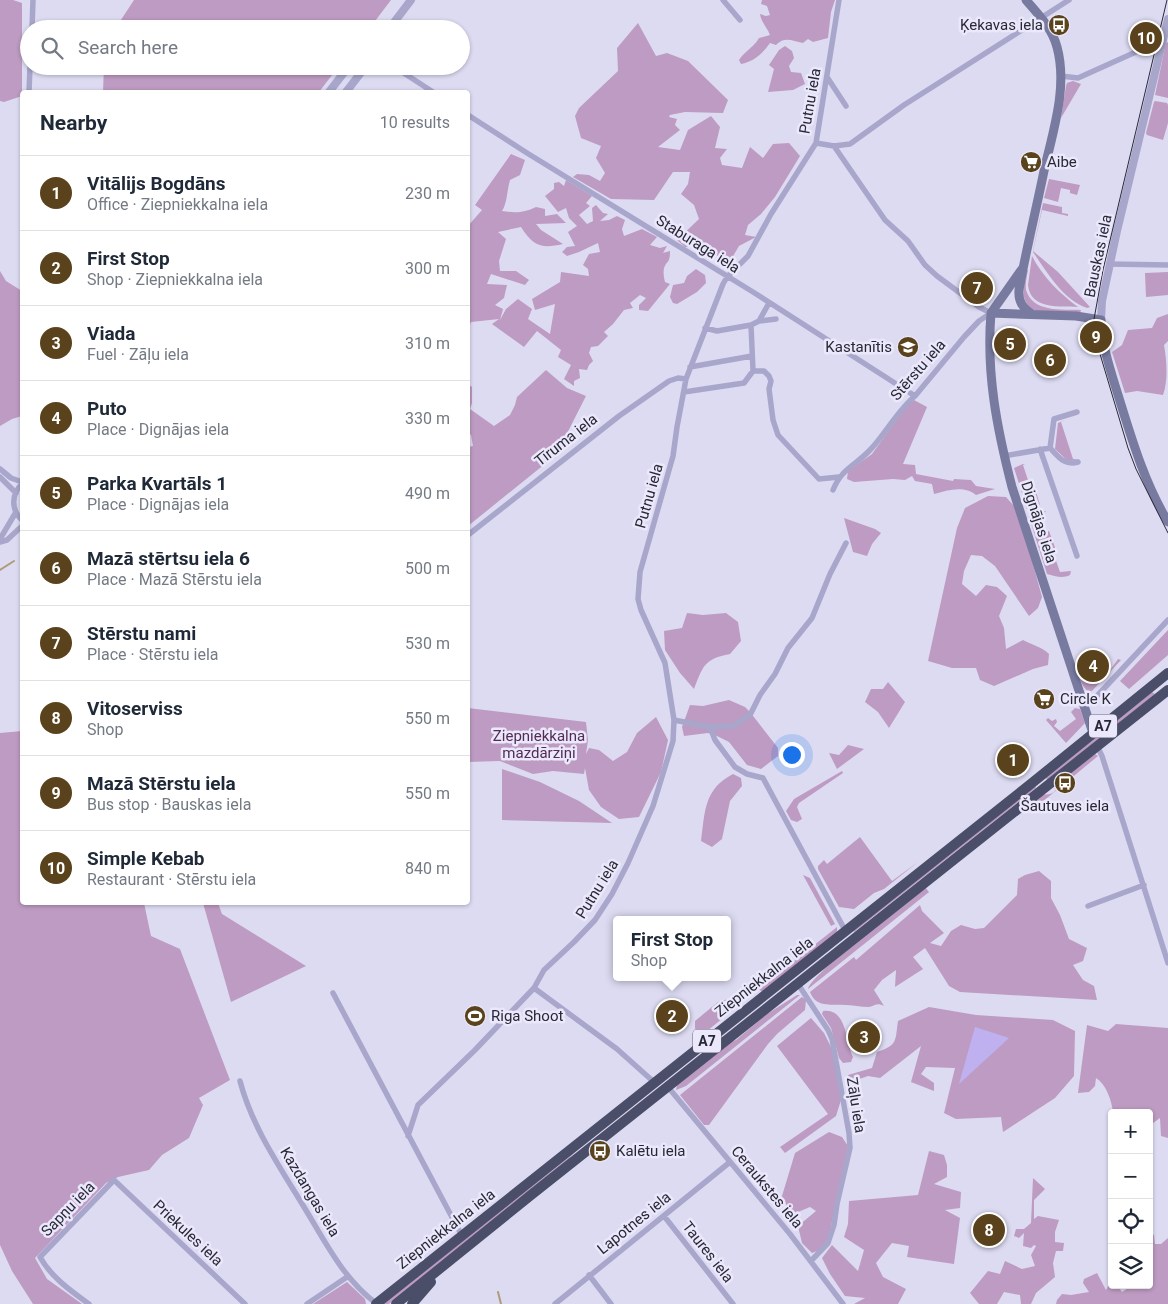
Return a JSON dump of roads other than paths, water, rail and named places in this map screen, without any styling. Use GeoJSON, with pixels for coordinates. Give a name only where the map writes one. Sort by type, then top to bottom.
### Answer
{"type":"FeatureCollection","features":[{"type":"Feature","properties":{"kind":"highway","name":"Ziepniekkalna iela"},"geometry":{"type":"LineString","coordinates":[[376,1304],[846,932],[1168,673]]}},
{"type":"Feature","properties":{"kind":"highway"},"geometry":{"type":"LineString","coordinates":[[1152,686],[1162,688],[1164,693]]}},
{"type":"Feature","properties":{"kind":"highway","name":"Ziepniekkalna iela"},"geometry":{"type":"LineString","coordinates":[[396,1304],[1164,693]]}},
{"type":"Feature","properties":{"kind":"highway"},"geometry":{"type":"LineString","coordinates":[[1037,779],[1039,784],[1045,787]]}},
{"type":"Feature","properties":{"kind":"highway"},"geometry":{"type":"LineString","coordinates":[[846,932],[850,938],[848,944]]}},
{"type":"Feature","properties":{"kind":"highway"},"geometry":{"type":"LineString","coordinates":[[722,1029],[723,1036],[728,1039]]}},
{"type":"Feature","properties":{"kind":"highway"},"geometry":{"type":"LineString","coordinates":[[412,1304],[448,1263]]}},
{"type":"Feature","properties":{"kind":"main road","name":"Stērstu iela"},"geometry":{"type":"LineString","coordinates":[[1026,0],[1050,29],[1057,46],[1061,76],[1056,118],[1023,267],[1019,298],[1022,306],[1032,314]]}},
{"type":"Feature","properties":{"kind":"main road","name":"Stērstu iela"},"geometry":{"type":"LineString","coordinates":[[991,313],[1023,267]]}},
{"type":"Feature","properties":{"kind":"main road"},"geometry":{"type":"LineString","coordinates":[[991,313],[1076,316],[1101,320]]}},
{"type":"Feature","properties":{"kind":"main road","name":"Dignājas iela"},"geometry":{"type":"LineString","coordinates":[[991,313],[989,357],[995,416],[1004,456],[1094,734]]}},
{"type":"Feature","properties":{"kind":"main road","name":"Bauskas iela"},"geometry":{"type":"LineString","coordinates":[[1101,320],[1104,350],[1134,447],[1144,473],[1168,522]]}},
{"type":"Feature","properties":{"kind":"street"},"geometry":{"type":"LineString","coordinates":[[33,20],[34,0]]}},
{"type":"Feature","properties":{"kind":"street"},"geometry":{"type":"LineString","coordinates":[[397,20],[411,0]]}},
{"type":"Feature","properties":{"kind":"street"},"geometry":{"type":"LineString","coordinates":[[723,0],[740,20]]}},
{"type":"Feature","properties":{"kind":"street","name":"Putnu iela"},"geometry":{"type":"LineString","coordinates":[[408,1136],[418,1105],[475,1050],[534,988],[544,970],[595,920],[612,894],[653,806],[673,741],[674,720],[665,663],[641,610],[638,599],[640,572],[673,456],[686,379],[723,284],[727,277],[748,256],[771,214],[816,143],[839,0]]}},
{"type":"Feature","properties":{"kind":"street"},"geometry":{"type":"LineString","coordinates":[[816,143],[834,146],[850,144],[898,109],[1065,1]]}},
{"type":"Feature","properties":{"kind":"street","name":"Bauskas iela"},"geometry":{"type":"LineString","coordinates":[[1101,320],[1102,301],[1109,264],[1168,19]]}},
{"type":"Feature","properties":{"kind":"street"},"geometry":{"type":"LineString","coordinates":[[1061,76],[1078,78],[1138,51]]}},
{"type":"Feature","properties":{"kind":"street"},"geometry":{"type":"LineString","coordinates":[[29,90],[30,75]]}},
{"type":"Feature","properties":{"kind":"street"},"geometry":{"type":"LineString","coordinates":[[331,90],[342,75]]}},
{"type":"Feature","properties":{"kind":"street"},"geometry":{"type":"LineString","coordinates":[[348,90],[359,75]]}},
{"type":"Feature","properties":{"kind":"street"},"geometry":{"type":"LineString","coordinates":[[407,75],[430,90]]}},
{"type":"Feature","properties":{"kind":"street"},"geometry":{"type":"LineString","coordinates":[[827,77],[846,106]]}},
{"type":"Feature","properties":{"kind":"street","name":"Staburaga iela"},"geometry":{"type":"LineString","coordinates":[[470,116],[915,396]]}},
{"type":"Feature","properties":{"kind":"street"},"geometry":{"type":"LineString","coordinates":[[834,146],[885,220],[908,241],[925,265],[979,307],[991,313]]}},
{"type":"Feature","properties":{"kind":"street"},"geometry":{"type":"LineString","coordinates":[[1109,264],[1168,265]]}},
{"type":"Feature","properties":{"kind":"street"},"geometry":{"type":"LineString","coordinates":[[759,321],[768,303]]}},
{"type":"Feature","properties":{"kind":"street","name":"Stērstu iela"},"geometry":{"type":"LineString","coordinates":[[838,477],[869,452],[906,403],[915,396],[979,321],[991,313]]}},
{"type":"Feature","properties":{"kind":"street"},"geometry":{"type":"LineString","coordinates":[[705,328],[717,331],[776,319]]}},
{"type":"Feature","properties":{"kind":"street"},"geometry":{"type":"LineString","coordinates":[[684,392],[744,383],[753,371],[750,325]]}},
{"type":"Feature","properties":{"kind":"street"},"geometry":{"type":"LineString","coordinates":[[690,367],[752,356]]}},
{"type":"Feature","properties":{"kind":"street"},"geometry":{"type":"LineString","coordinates":[[753,371],[764,371],[771,381],[769,389],[773,420],[778,435],[819,479],[838,477],[833,490]]}},
{"type":"Feature","properties":{"kind":"street","name":"Tīruma iela"},"geometry":{"type":"LineString","coordinates":[[470,532],[619,416],[669,381],[678,378],[686,379]]}},
{"type":"Feature","properties":{"kind":"street"},"geometry":{"type":"LineString","coordinates":[[1050,448],[1054,419],[1077,412]]}},
{"type":"Feature","properties":{"kind":"street"},"geometry":{"type":"LineString","coordinates":[[1004,456],[1050,448],[1068,464],[1078,462]]}},
{"type":"Feature","properties":{"kind":"street"},"geometry":{"type":"LineString","coordinates":[[1040,449],[1077,556]]}},
{"type":"Feature","properties":{"kind":"street"},"geometry":{"type":"LineString","coordinates":[[0,469],[11,478],[20,482]]}},
{"type":"Feature","properties":{"kind":"street"},"geometry":{"type":"LineString","coordinates":[[0,477],[16,493]]}},
{"type":"Feature","properties":{"kind":"street"},"geometry":{"type":"LineString","coordinates":[[20,486],[16,493],[14,506],[20,517]]}},
{"type":"Feature","properties":{"kind":"street"},"geometry":{"type":"LineString","coordinates":[[0,541],[16,512]]}},
{"type":"Feature","properties":{"kind":"street"},"geometry":{"type":"LineString","coordinates":[[0,541],[7,540],[20,528]]}},
{"type":"Feature","properties":{"kind":"street"},"geometry":{"type":"LineString","coordinates":[[674,720],[710,727],[733,726],[750,715],[760,695],[775,674],[788,648],[814,613],[830,574],[846,543]]}},
{"type":"Feature","properties":{"kind":"street"},"geometry":{"type":"LineString","coordinates":[[1084,702],[1097,696],[1168,620]]}},
{"type":"Feature","properties":{"kind":"street"},"geometry":{"type":"LineString","coordinates":[[710,727],[715,740],[735,767],[747,774],[763,778],[846,932]]}},
{"type":"Feature","properties":{"kind":"street"},"geometry":{"type":"LineString","coordinates":[[1097,746],[1102,756],[1168,962]]}},
{"type":"Feature","properties":{"kind":"street"},"geometry":{"type":"LineString","coordinates":[[1088,906],[1144,885]]}},
{"type":"Feature","properties":{"kind":"street","name":"Zāļu iela"},"geometry":{"type":"LineString","coordinates":[[798,984],[832,1039],[850,1148],[834,1225],[828,1243],[811,1261]]}},
{"type":"Feature","properties":{"kind":"street"},"geometry":{"type":"LineString","coordinates":[[534,988],[617,1049],[655,1083]]}},
{"type":"Feature","properties":{"kind":"street"},"geometry":{"type":"LineString","coordinates":[[333,993],[462,1236]]}},
{"type":"Feature","properties":{"kind":"street","name":"Kazdangas iela"},"geometry":{"type":"LineString","coordinates":[[240,1082],[244,1097],[262,1138],[347,1276],[363,1294],[376,1304]]}},
{"type":"Feature","properties":{"kind":"street","name":"Ceraukstes iela"},"geometry":{"type":"LineString","coordinates":[[668,1087],[811,1261],[843,1304]]}},
{"type":"Feature","properties":{"kind":"street","name":"Lapotnes iela"},"geometry":{"type":"LineString","coordinates":[[555,1304],[730,1162]]}},
{"type":"Feature","properties":{"kind":"street","name":"Sapņu iela"},"geometry":{"type":"LineString","coordinates":[[87,1303],[58,1280],[45,1266],[40,1257],[114,1180]]}},
{"type":"Feature","properties":{"kind":"street","name":"Priekules iela"},"geometry":{"type":"LineString","coordinates":[[114,1180],[245,1304]]}},
{"type":"Feature","properties":{"kind":"street","name":"Taures iela"},"geometry":{"type":"LineString","coordinates":[[664,1216],[733,1304]]}},
{"type":"Feature","properties":{"kind":"street"},"geometry":{"type":"LineString","coordinates":[[306,1304],[347,1276]]}},
{"type":"Feature","properties":{"kind":"street"},"geometry":{"type":"LineString","coordinates":[[589,1276],[611,1304]]}},
{"type":"Feature","properties":{"kind":"waterway"},"geometry":{"type":"LineString","coordinates":[[0,570],[14,561]]}},
{"type":"Feature","properties":{"kind":"waterway"},"geometry":{"type":"LineString","coordinates":[[498,1292],[501,1304]]}},
{"type":"Feature","properties":{"kind":"tram line"},"geometry":{"type":"LineString","coordinates":[[1167,0],[1103,270],[1094,319],[1100,354],[1128,448],[1136,469],[1168,533]]}},
{"type":"Feature","properties":{"kind":"place","name":"Ķekavas iela"},"geometry":{"type":"Point","coordinates":[1059,25]}},
{"type":"Feature","properties":{"kind":"place","name":"Simple Kebab"},"geometry":{"type":"Point","coordinates":[1146,38]}},
{"type":"Feature","properties":{"kind":"place","name":"Aibe"},"geometry":{"type":"Point","coordinates":[1031,162]}},
{"type":"Feature","properties":{"kind":"place","name":"Stērstu nami"},"geometry":{"type":"Point","coordinates":[977,288]}},
{"type":"Feature","properties":{"kind":"place","name":"Mazā Stērstu iela"},"geometry":{"type":"Point","coordinates":[1096,337]}},
{"type":"Feature","properties":{"kind":"place","name":"Parka Kvartāls 1"},"geometry":{"type":"Point","coordinates":[1010,344]}},
{"type":"Feature","properties":{"kind":"place","name":"Kastanītis"},"geometry":{"type":"Point","coordinates":[908,347]}},
{"type":"Feature","properties":{"kind":"place","name":"Mazā stērtsu iela 6"},"geometry":{"type":"Point","coordinates":[1050,360]}},
{"type":"Feature","properties":{"kind":"place","name":"Puto"},"geometry":{"type":"Point","coordinates":[1093,666]}},
{"type":"Feature","properties":{"kind":"place","name":"Circle K"},"geometry":{"type":"Point","coordinates":[1044,699]}},
{"type":"Feature","properties":{"kind":"place","name":"Vitālijs Bogdāns"},"geometry":{"type":"Point","coordinates":[1013,760]}},
{"type":"Feature","properties":{"kind":"place","name":"Šautuves iela"},"geometry":{"type":"Point","coordinates":[1065,783]}},
{"type":"Feature","properties":{"kind":"place","name":"Riga Shoot"},"geometry":{"type":"Point","coordinates":[475,1016]}},
{"type":"Feature","properties":{"kind":"place","name":"First Stop"},"geometry":{"type":"Point","coordinates":[672,1016]}},
{"type":"Feature","properties":{"kind":"place","name":"Viada"},"geometry":{"type":"Point","coordinates":[864,1037]}},
{"type":"Feature","properties":{"kind":"place","name":"Kalētu iela"},"geometry":{"type":"Point","coordinates":[600,1151]}},
{"type":"Feature","properties":{"kind":"place","name":"Vitoserviss"},"geometry":{"type":"Point","coordinates":[989,1230]}},
{"type":"Feature","properties":{"kind":"park label","name":"Ziepniekkalna mazdārziņi"},"geometry":{"type":"Point","coordinates":[539,744]}}]}
